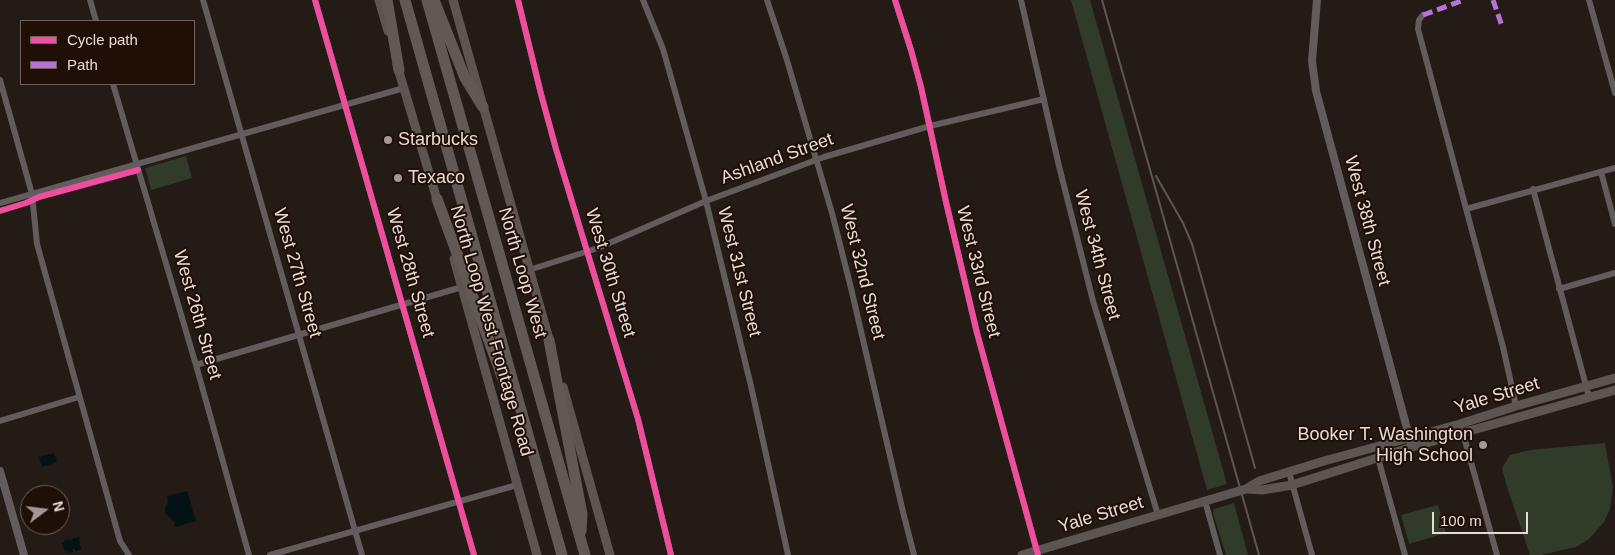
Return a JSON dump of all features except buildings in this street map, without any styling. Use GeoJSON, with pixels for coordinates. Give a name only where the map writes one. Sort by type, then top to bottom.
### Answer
{"type":"FeatureCollection","features":[{"type":"Feature","properties":{"kind":"highway"},"geometry":{"type":"LineString","coordinates":[[386,0],[399,70]]}},
{"type":"Feature","properties":{"kind":"highway"},"geometry":{"type":"LineString","coordinates":[[405,0],[562,555]]}},
{"type":"Feature","properties":{"kind":"highway","name":"North Loop West"},"geometry":{"type":"LineString","coordinates":[[427,0],[584,555]]}},
{"type":"Feature","properties":{"kind":"highway"},"geometry":{"type":"LineString","coordinates":[[434,0],[465,78],[483,108]]}},
{"type":"Feature","properties":{"kind":"highway"},"geometry":{"type":"LineString","coordinates":[[437,199],[536,468]]}},
{"type":"Feature","properties":{"kind":"highway"},"geometry":{"type":"LineString","coordinates":[[549,340],[582,514],[581,543]]}},
{"type":"Feature","properties":{"kind":"main road","name":"North Loop West Frontage Road"},"geometry":{"type":"LineString","coordinates":[[379,0],[537,555]]}},
{"type":"Feature","properties":{"kind":"main road"},"geometry":{"type":"LineString","coordinates":[[453,0],[610,555]]}},
{"type":"Feature","properties":{"kind":"main road","name":"Yale Street"},"geometry":{"type":"LineString","coordinates":[[1246,489],[1262,490],[1292,485],[1412,448],[1516,406],[1615,378]]}},
{"type":"Feature","properties":{"kind":"main road","name":"Yale Street"},"geometry":{"type":"LineString","coordinates":[[1022,555],[1037,553],[1246,489],[1259,481],[1410,437],[1461,429],[1615,390]]}},
{"type":"Feature","properties":{"kind":"main road"},"geometry":{"type":"LineString","coordinates":[[1324,461],[1327,474]]}},
{"type":"Feature","properties":{"kind":"street"},"geometry":{"type":"LineString","coordinates":[[90,0],[96,20]]}},
{"type":"Feature","properties":{"kind":"street","name":"West 27th Street"},"geometry":{"type":"LineString","coordinates":[[203,0],[362,555]]}},
{"type":"Feature","properties":{"kind":"street","name":"West 28th Street"},"geometry":{"type":"LineString","coordinates":[[316,0],[474,555]]}},
{"type":"Feature","properties":{"kind":"street","name":"West 30th Street"},"geometry":{"type":"LineString","coordinates":[[518,0],[540,94],[638,419],[671,555]]}},
{"type":"Feature","properties":{"kind":"street","name":"West 31st Street"},"geometry":{"type":"LineString","coordinates":[[643,0],[663,50],[706,201],[749,376],[788,555]]}},
{"type":"Feature","properties":{"kind":"street","name":"West 32nd Street"},"geometry":{"type":"LineString","coordinates":[[767,0],[817,159],[854,298],[914,555]]}},
{"type":"Feature","properties":{"kind":"street","name":"West 33rd Street"},"geometry":{"type":"LineString","coordinates":[[895,0],[911,50],[930,126],[977,333],[1037,553]]}},
{"type":"Feature","properties":{"kind":"street","name":"West 34th Street"},"geometry":{"type":"LineString","coordinates":[[1021,0],[1058,166],[1093,301],[1158,515]]}},
{"type":"Feature","properties":{"kind":"street","name":"West 38th Street"},"geometry":{"type":"LineString","coordinates":[[1317,0],[1312,61],[1316,91],[1412,448]]}},
{"type":"Feature","properties":{"kind":"street"},"geometry":{"type":"LineString","coordinates":[[1589,0],[1615,92]]}},
{"type":"Feature","properties":{"kind":"street"},"geometry":{"type":"LineString","coordinates":[[1423,15],[1419,20],[1418,29],[1503,348],[1516,406]]}},
{"type":"Feature","properties":{"kind":"street"},"geometry":{"type":"LineString","coordinates":[[0,80],[32,194],[37,244],[120,541],[126,553]]}},
{"type":"Feature","properties":{"kind":"street","name":"West 26th Street"},"geometry":{"type":"LineString","coordinates":[[114,85],[249,555]]}},
{"type":"Feature","properties":{"kind":"street"},"geometry":{"type":"LineString","coordinates":[[0,203],[404,88]]}},
{"type":"Feature","properties":{"kind":"street","name":"Ashland Street"},"geometry":{"type":"LineString","coordinates":[[528,270],[588,251],[706,201],[817,159],[930,126],[1044,99]]}},
{"type":"Feature","properties":{"kind":"street"},"geometry":{"type":"LineString","coordinates":[[1466,209],[1615,168]]}},
{"type":"Feature","properties":{"kind":"street"},"geometry":{"type":"LineString","coordinates":[[1601,172],[1615,224]]}},
{"type":"Feature","properties":{"kind":"street"},"geometry":{"type":"LineString","coordinates":[[1534,189],[1589,397]]}},
{"type":"Feature","properties":{"kind":"street"},"geometry":{"type":"LineString","coordinates":[[1559,289],[1615,273]]}},
{"type":"Feature","properties":{"kind":"street"},"geometry":{"type":"LineString","coordinates":[[196,365],[462,287]]}},
{"type":"Feature","properties":{"kind":"street"},"geometry":{"type":"LineString","coordinates":[[0,420],[79,397]]}},
{"type":"Feature","properties":{"kind":"street"},"geometry":{"type":"LineString","coordinates":[[1461,429],[1497,555]]}},
{"type":"Feature","properties":{"kind":"street"},"geometry":{"type":"LineString","coordinates":[[1378,458],[1405,555]]}},
{"type":"Feature","properties":{"kind":"street"},"geometry":{"type":"LineString","coordinates":[[0,472],[24,555]]}},
{"type":"Feature","properties":{"kind":"street"},"geometry":{"type":"LineString","coordinates":[[1288,472],[1312,555]]}},
{"type":"Feature","properties":{"kind":"street"},"geometry":{"type":"LineString","coordinates":[[270,555],[517,485]]}},
{"type":"Feature","properties":{"kind":"street"},"geometry":{"type":"LineString","coordinates":[[1205,501],[1220,555]]}},
{"type":"Feature","properties":{"kind":"green space"},"geometry":{"type":"Polygon","coordinates":[[[1071,0],[1090,0],[1227,484],[1207,490],[1071,0]]]}},
{"type":"Feature","properties":{"kind":"green space"},"geometry":{"type":"Polygon","coordinates":[[[186,156],[192,178],[151,190],[145,168],[186,156]]]}},
{"type":"Feature","properties":{"kind":"green space"},"geometry":{"type":"Polygon","coordinates":[[[1605,443],[1613,487],[1610,509],[1604,522],[1589,539],[1576,547],[1541,555],[1530,555],[1502,468],[1510,455],[1530,450],[1605,443]]]}},
{"type":"Feature","properties":{"kind":"green space"},"geometry":{"type":"Polygon","coordinates":[[[1234,503],[1248,555],[1226,555],[1213,513],[1214,509],[1234,503]]]}},
{"type":"Feature","properties":{"kind":"green space"},"geometry":{"type":"Polygon","coordinates":[[[1438,505],[1446,533],[1409,544],[1401,515],[1438,505]]]}},
{"type":"Feature","properties":{"kind":"shaded area"},"geometry":{"type":"Polygon","coordinates":[[[54,453],[57,462],[42,467],[39,457],[54,453]]]}},
{"type":"Feature","properties":{"kind":"shaded area"},"geometry":{"type":"Polygon","coordinates":[[[187,491],[196,521],[175,527],[174,522],[166,514],[167,496],[187,491]]]}},
{"type":"Feature","properties":{"kind":"shaded area"},"geometry":{"type":"Polygon","coordinates":[[[79,537],[82,549],[75,551],[75,549],[72,549],[73,552],[65,552],[62,543],[79,537]]]}},
{"type":"Feature","properties":{"kind":"railway"},"geometry":{"type":"LineString","coordinates":[[1102,0],[1259,555]]}},
{"type":"Feature","properties":{"kind":"railway"},"geometry":{"type":"LineString","coordinates":[[1156,176],[1183,223],[1192,244],[1255,468]]}},
{"type":"Feature","properties":{"kind":"marked path"},"geometry":{"type":"LineString","coordinates":[[1423,15],[1464,0]]}},
{"type":"Feature","properties":{"kind":"marked path"},"geometry":{"type":"LineString","coordinates":[[1493,0],[1502,26]]}},
{"type":"Feature","properties":{"kind":"cycle path"},"geometry":{"type":"LineString","coordinates":[[315,0],[474,555]]}},
{"type":"Feature","properties":{"kind":"cycle path"},"geometry":{"type":"LineString","coordinates":[[518,0],[556,149],[638,419],[671,555]]}},
{"type":"Feature","properties":{"kind":"cycle path"},"geometry":{"type":"LineString","coordinates":[[895,0],[921,87],[977,333],[1038,555]]}},
{"type":"Feature","properties":{"kind":"cycle path"},"geometry":{"type":"LineString","coordinates":[[0,211],[39,197],[138,170]]}},
{"type":"Feature","properties":{"kind":"place","name":"Starbucks"},"geometry":{"type":"Point","coordinates":[388,140]}},
{"type":"Feature","properties":{"kind":"place","name":"Texaco"},"geometry":{"type":"Point","coordinates":[398,178]}},
{"type":"Feature","properties":{"kind":"place","name":"Booker T. Washington High School"},"geometry":{"type":"Point","coordinates":[1483,445]}}]}
